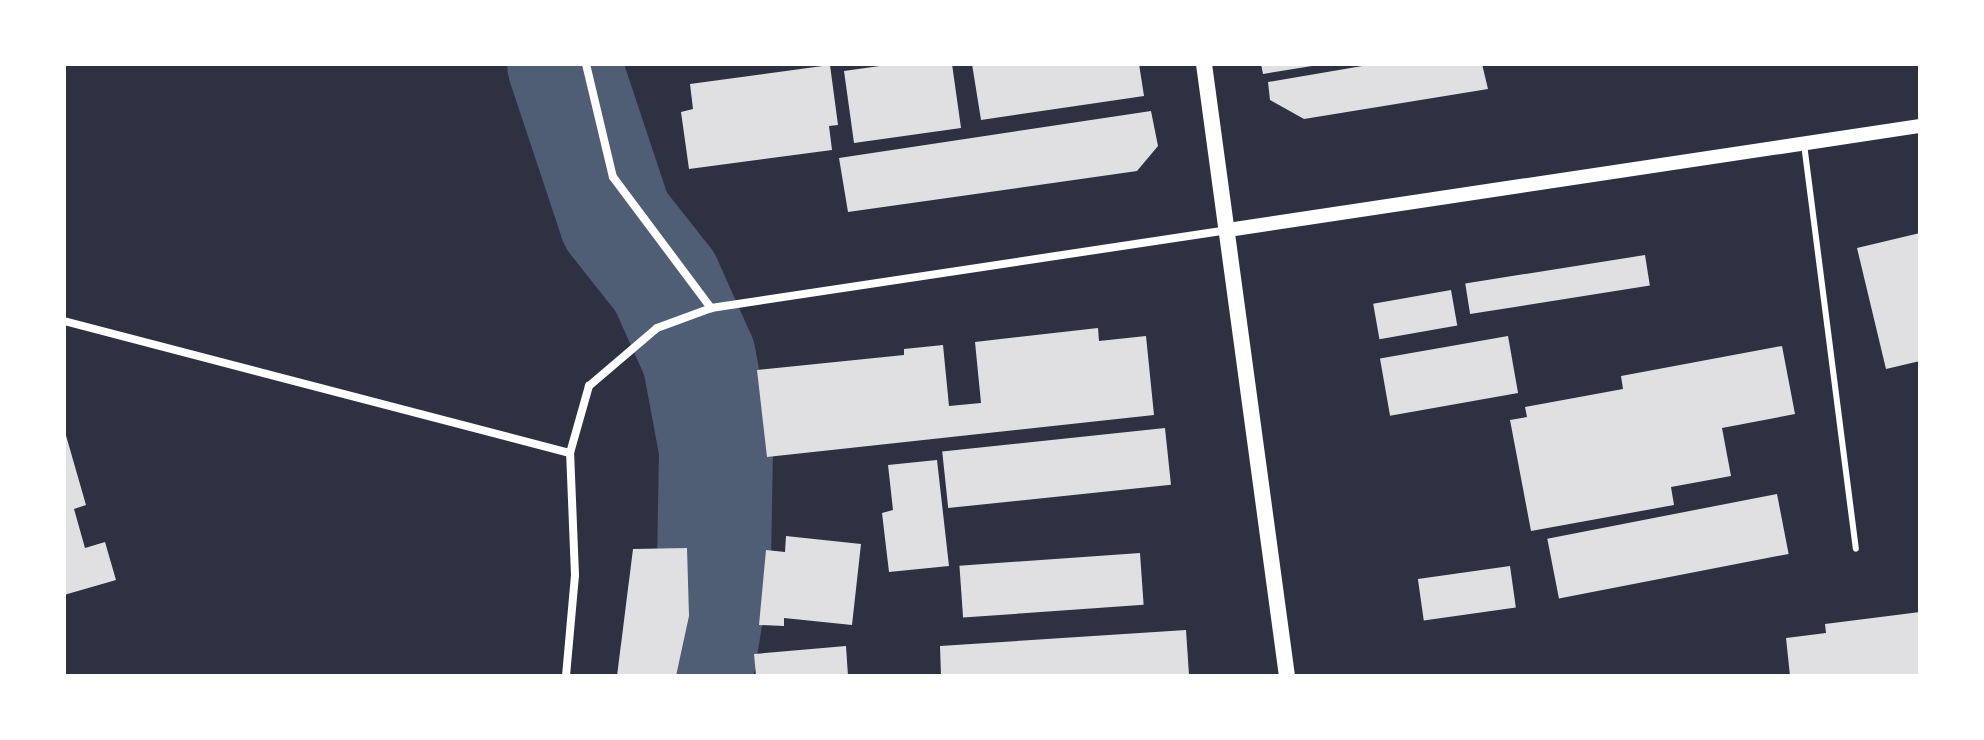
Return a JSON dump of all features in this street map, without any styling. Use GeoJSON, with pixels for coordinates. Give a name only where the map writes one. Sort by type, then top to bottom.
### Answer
{"type":"FeatureCollection","features":[{"type":"Feature","properties":{"kind":"main road"},"geometry":{"type":"LineString","coordinates":[[1204,64],[1287,676]]}},
{"type":"Feature","properties":{"kind":"street"},"geometry":{"type":"LineString","coordinates":[[586,64],[613,177],[711,308]]}},
{"type":"Feature","properties":{"kind":"street"},"geometry":{"type":"LineString","coordinates":[[566,676],[575,575],[570,453],[589,386],[657,328],[711,308],[1920,126]]}},
{"type":"Feature","properties":{"kind":"street"},"geometry":{"type":"LineString","coordinates":[[64,321],[570,453]]}},
{"type":"Feature","properties":{"kind":"lane"},"geometry":{"type":"LineString","coordinates":[[1804,143],[1856,549]]}},
{"type":"Feature","properties":{"kind":"building"},"geometry":{"type":"Polygon","coordinates":[[[894,64],[952,64],[961,128],[854,143],[844,71],[894,64]]]}},
{"type":"Feature","properties":{"kind":"building"},"geometry":{"type":"Polygon","coordinates":[[[972,64],[1139,64],[1144,96],[981,120],[972,64]]]}},
{"type":"Feature","properties":{"kind":"building"},"geometry":{"type":"Polygon","coordinates":[[[1261,64],[1312,64],[1312,66],[1263,74],[1261,64]]]}},
{"type":"Feature","properties":{"kind":"building"},"geometry":{"type":"Polygon","coordinates":[[[1374,64],[1482,64],[1488,89],[1304,119],[1270,100],[1268,82],[1374,64]]]}},
{"type":"Feature","properties":{"kind":"building"},"geometry":{"type":"Polygon","coordinates":[[[830,65],[838,125],[829,126],[832,150],[689,169],[681,112],[693,109],[690,84],[830,65]]]}},
{"type":"Feature","properties":{"kind":"building"},"geometry":{"type":"Polygon","coordinates":[[[1151,111],[1158,146],[1137,171],[848,212],[839,158],[1151,111]]]}},
{"type":"Feature","properties":{"kind":"building"},"geometry":{"type":"Polygon","coordinates":[[[1920,233],[1920,361],[1886,369],[1857,248],[1920,233]]]}},
{"type":"Feature","properties":{"kind":"building"},"geometry":{"type":"Polygon","coordinates":[[[1645,255],[1650,286],[1470,314],[1465,283],[1645,255]]]}},
{"type":"Feature","properties":{"kind":"building"},"geometry":{"type":"Polygon","coordinates":[[[1451,290],[1457,325],[1379,339],[1373,304],[1451,290]]]}},
{"type":"Feature","properties":{"kind":"building"},"geometry":{"type":"Polygon","coordinates":[[[1098,328],[1099,341],[1146,336],[1154,415],[767,457],[757,370],[904,355],[904,349],[943,345],[949,406],[981,403],[975,342],[1098,328]]]}},
{"type":"Feature","properties":{"kind":"building"},"geometry":{"type":"Polygon","coordinates":[[[1508,336],[1518,393],[1390,416],[1380,359],[1508,336]]]}},
{"type":"Feature","properties":{"kind":"building"},"geometry":{"type":"Polygon","coordinates":[[[1782,346],[1795,414],[1722,428],[1731,476],[1671,487],[1674,505],[1531,531],[1510,420],[1527,417],[1525,407],[1623,389],[1621,376],[1782,346]]]}},
{"type":"Feature","properties":{"kind":"building"},"geometry":{"type":"Polygon","coordinates":[[[1165,428],[1171,485],[948,508],[942,451],[1165,428]]]}},
{"type":"Feature","properties":{"kind":"building"},"geometry":{"type":"Polygon","coordinates":[[[65,432],[86,505],[74,509],[85,548],[105,542],[116,580],[64,595],[65,432]]]}},
{"type":"Feature","properties":{"kind":"building"},"geometry":{"type":"Polygon","coordinates":[[[937,460],[949,566],[889,572],[882,513],[893,510],[888,465],[937,460]]]}},
{"type":"Feature","properties":{"kind":"building"},"geometry":{"type":"Polygon","coordinates":[[[1777,494],[1789,554],[1559,599],[1547,539],[1777,494]]]}},
{"type":"Feature","properties":{"kind":"building"},"geometry":{"type":"Polygon","coordinates":[[[786,536],[861,544],[852,625],[784,618],[784,626],[759,625],[766,550],[785,552],[786,536]]]}},
{"type":"Feature","properties":{"kind":"building"},"geometry":{"type":"Polygon","coordinates":[[[687,548],[689,616],[676,676],[617,676],[633,549],[687,548]]]}},
{"type":"Feature","properties":{"kind":"building"},"geometry":{"type":"Polygon","coordinates":[[[1140,553],[1144,605],[963,617],[959,566],[1140,553]]]}},
{"type":"Feature","properties":{"kind":"building"},"geometry":{"type":"Polygon","coordinates":[[[1510,566],[1516,608],[1424,621],[1418,579],[1510,566]]]}},
{"type":"Feature","properties":{"kind":"building"},"geometry":{"type":"Polygon","coordinates":[[[1920,612],[1920,676],[1790,676],[1786,638],[1826,633],[1825,624],[1920,612]]]}},
{"type":"Feature","properties":{"kind":"building"},"geometry":{"type":"Polygon","coordinates":[[[1186,630],[1189,675],[941,676],[940,646],[1186,630]]]}},
{"type":"Feature","properties":{"kind":"building"},"geometry":{"type":"Polygon","coordinates":[[[846,646],[848,676],[756,676],[754,654],[846,646]]]}},
{"type":"Feature","properties":{"kind":"waterway"},"geometry":{"type":"LineString","coordinates":[[564,64],[616,220],[665,282],[699,358],[716,449],[714,567],[696,676]]}}]}
